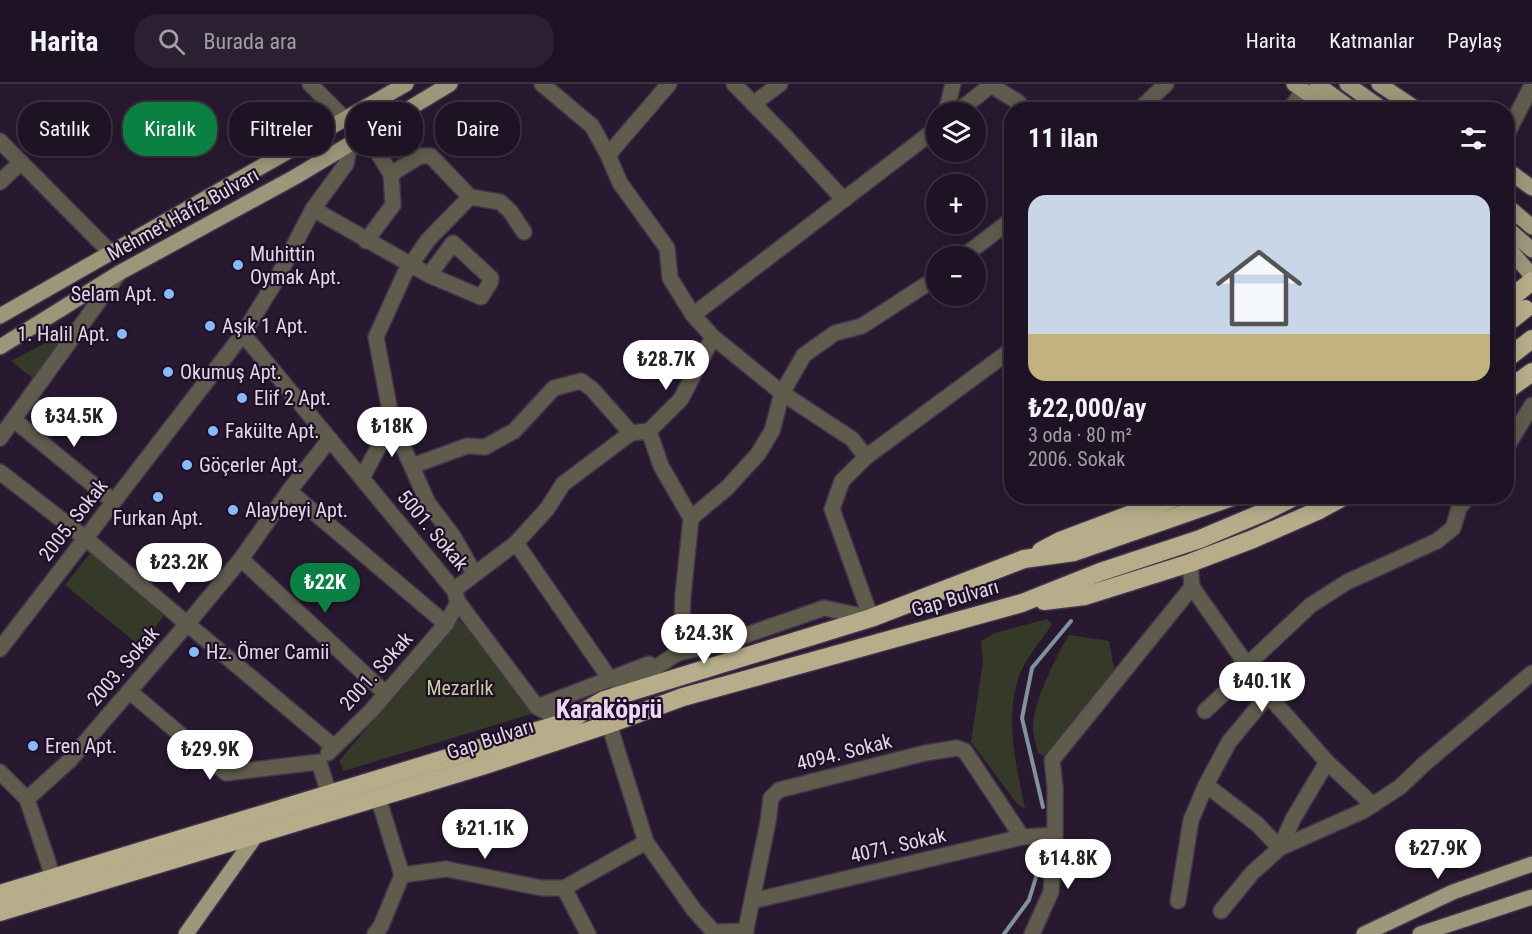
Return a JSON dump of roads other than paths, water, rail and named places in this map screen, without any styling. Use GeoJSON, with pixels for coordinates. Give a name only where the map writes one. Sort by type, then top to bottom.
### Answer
{"type":"FeatureCollection","features":[{"type":"Feature","properties":{"kind":"highway"},"geometry":{"type":"LineString","coordinates":[[1514,296],[1532,281]]}},
{"type":"Feature","properties":{"kind":"highway"},"geometry":{"type":"LineString","coordinates":[[1514,318],[1525,309]]}},
{"type":"Feature","properties":{"kind":"highway"},"geometry":{"type":"LineString","coordinates":[[1514,353],[1532,339]]}},
{"type":"Feature","properties":{"kind":"highway"},"geometry":{"type":"LineString","coordinates":[[1514,385],[1532,372]]}},
{"type":"Feature","properties":{"kind":"highway"},"geometry":{"type":"LineString","coordinates":[[1024,559],[1060,541],[1158,504]]}},
{"type":"Feature","properties":{"kind":"highway","name":"Gap Bulvarı"},"geometry":{"type":"LineString","coordinates":[[0,894],[566,722],[604,700],[871,618],[1024,559],[1074,552],[1212,504]]}},
{"type":"Feature","properties":{"kind":"highway","name":"Gap Bulvarı"},"geometry":{"type":"LineString","coordinates":[[0,912],[378,797],[609,724],[683,697],[1022,603],[1100,572],[1200,539],[1280,504]]}},
{"type":"Feature","properties":{"kind":"highway"},"geometry":{"type":"LineString","coordinates":[[1022,603],[1085,596],[1190,563],[1253,539],[1330,504]]}},
{"type":"Feature","properties":{"kind":"main road","name":"Mehmet Hafız Bulvarı"},"geometry":{"type":"LineString","coordinates":[[376,102],[406,84]]}},
{"type":"Feature","properties":{"kind":"main road","name":"Mehmet Hafız Bulvarı"},"geometry":{"type":"LineString","coordinates":[[420,102],[450,84]]}},
{"type":"Feature","properties":{"kind":"main road"},"geometry":{"type":"LineString","coordinates":[[1347,84],[1373,102]]}},
{"type":"Feature","properties":{"kind":"main road"},"geometry":{"type":"LineString","coordinates":[[1379,84],[1406,102]]}},
{"type":"Feature","properties":{"kind":"main road"},"geometry":{"type":"LineString","coordinates":[[1305,86],[1331,102]]}},
{"type":"Feature","properties":{"kind":"main road","name":"Mehmet Hafız Bulvarı"},"geometry":{"type":"LineString","coordinates":[[0,316],[346,120]]}},
{"type":"Feature","properties":{"kind":"main road","name":"Mehmet Hafız Bulvarı"},"geometry":{"type":"LineString","coordinates":[[0,347],[119,273],[346,146]]}},
{"type":"Feature","properties":{"kind":"main road"},"geometry":{"type":"LineString","coordinates":[[1514,175],[1532,188]]}},
{"type":"Feature","properties":{"kind":"main road"},"geometry":{"type":"LineString","coordinates":[[1514,212],[1532,227]]}},
{"type":"Feature","properties":{"kind":"main road"},"geometry":{"type":"LineString","coordinates":[[1514,234],[1532,250]]}},
{"type":"Feature","properties":{"kind":"main road"},"geometry":{"type":"LineString","coordinates":[[1514,255],[1532,276]]}},
{"type":"Feature","properties":{"kind":"main road"},"geometry":{"type":"LineString","coordinates":[[186,934],[257,834]]}},
{"type":"Feature","properties":{"kind":"main road"},"geometry":{"type":"LineString","coordinates":[[1364,934],[1453,892],[1532,864]]}},
{"type":"Feature","properties":{"kind":"main road"},"geometry":{"type":"LineString","coordinates":[[1420,934],[1532,897]]}},
{"type":"Feature","properties":{"kind":"street"},"geometry":{"type":"LineString","coordinates":[[310,84],[346,120]]}},
{"type":"Feature","properties":{"kind":"street"},"geometry":{"type":"LineString","coordinates":[[542,84],[592,126],[620,183],[667,248],[670,278],[693,315],[712,337],[782,393],[852,439],[866,457]]}},
{"type":"Feature","properties":{"kind":"street"},"geometry":{"type":"LineString","coordinates":[[608,155],[669,84]]}},
{"type":"Feature","properties":{"kind":"street"},"geometry":{"type":"LineString","coordinates":[[734,84],[844,200]]}},
{"type":"Feature","properties":{"kind":"street"},"geometry":{"type":"LineString","coordinates":[[753,104],[780,84]]}},
{"type":"Feature","properties":{"kind":"street"},"geometry":{"type":"LineString","coordinates":[[948,102],[953,84]]}},
{"type":"Feature","properties":{"kind":"street"},"geometry":{"type":"LineString","coordinates":[[1147,102],[1166,84]]}},
{"type":"Feature","properties":{"kind":"street"},"geometry":{"type":"LineString","coordinates":[[969,102],[990,85],[1018,102]]}},
{"type":"Feature","properties":{"kind":"street"},"geometry":{"type":"LineString","coordinates":[[1295,102],[1305,86]]}},
{"type":"Feature","properties":{"kind":"street"},"geometry":{"type":"LineString","coordinates":[[1514,121],[1532,86]]}},
{"type":"Feature","properties":{"kind":"street"},"geometry":{"type":"LineString","coordinates":[[693,315],[926,137]]}},
{"type":"Feature","properties":{"kind":"street"},"geometry":{"type":"LineString","coordinates":[[0,141],[111,253]]}},
{"type":"Feature","properties":{"kind":"street","name":"2005. Sokak"},"geometry":{"type":"LineString","coordinates":[[0,649],[243,334],[275,282],[313,209],[346,164],[348,156]]}},
{"type":"Feature","properties":{"kind":"street"},"geometry":{"type":"LineString","coordinates":[[366,241],[393,204],[391,174],[380,156]]}},
{"type":"Feature","properties":{"kind":"street"},"geometry":{"type":"LineString","coordinates":[[391,174],[420,156],[431,156],[470,197],[500,202],[510,211],[524,232]]}},
{"type":"Feature","properties":{"kind":"street"},"geometry":{"type":"LineString","coordinates":[[0,182],[21,162]]}},
{"type":"Feature","properties":{"kind":"street"},"geometry":{"type":"LineString","coordinates":[[470,197],[428,240],[411,264],[376,337],[392,422],[428,503],[453,536],[474,573]]}},
{"type":"Feature","properties":{"kind":"street"},"geometry":{"type":"LineString","coordinates":[[313,209],[429,275]]}},
{"type":"Feature","properties":{"kind":"street"},"geometry":{"type":"LineString","coordinates":[[977,246],[1004,225]]}},
{"type":"Feature","properties":{"kind":"street"},"geometry":{"type":"LineString","coordinates":[[0,438],[119,273]]}},
{"type":"Feature","properties":{"kind":"street"},"geometry":{"type":"LineString","coordinates":[[691,518],[727,488],[758,454],[772,431],[782,393],[804,355],[834,333],[862,326],[926,284]]}},
{"type":"Feature","properties":{"kind":"street","name":"5001. Sokak"},"geometry":{"type":"LineString","coordinates":[[243,334],[456,596],[537,707],[566,722]]}},
{"type":"Feature","properties":{"kind":"street"},"geometry":{"type":"LineString","coordinates":[[456,596],[474,573],[516,543],[547,509],[563,483],[631,433],[649,431],[681,399],[712,337]]}},
{"type":"Feature","properties":{"kind":"street"},"geometry":{"type":"LineString","coordinates":[[871,618],[832,509],[842,481],[866,457],[1004,355]]}},
{"type":"Feature","properties":{"kind":"street"},"geometry":{"type":"LineString","coordinates":[[412,466],[467,446],[485,447],[514,431],[554,388],[581,381],[592,389],[631,433]]}},
{"type":"Feature","properties":{"kind":"street"},"geometry":{"type":"LineString","coordinates":[[1514,435],[1532,405]]}},
{"type":"Feature","properties":{"kind":"street"},"geometry":{"type":"LineString","coordinates":[[14,420],[113,501]]}},
{"type":"Feature","properties":{"kind":"street"},"geometry":{"type":"LineString","coordinates":[[362,478],[392,422]]}},
{"type":"Feature","properties":{"kind":"street"},"geometry":{"type":"LineString","coordinates":[[649,431],[661,466],[691,518],[683,595],[681,651]]}},
{"type":"Feature","properties":{"kind":"street","name":"2003. Sokak"},"geometry":{"type":"LineString","coordinates":[[27,799],[69,761],[188,623],[241,559],[289,491],[330,439]]}},
{"type":"Feature","properties":{"kind":"street"},"geometry":{"type":"LineString","coordinates":[[0,472],[86,538],[334,747]]}},
{"type":"Feature","properties":{"kind":"street"},"geometry":{"type":"LineString","coordinates":[[289,491],[446,624]]}},
{"type":"Feature","properties":{"kind":"street"},"geometry":{"type":"LineString","coordinates":[[1205,711],[1238,680],[1248,664],[1311,605],[1347,582],[1437,541],[1453,528],[1462,504]]}},
{"type":"Feature","properties":{"kind":"street"},"geometry":{"type":"LineString","coordinates":[[516,543],[610,679]]}},
{"type":"Feature","properties":{"kind":"street"},"geometry":{"type":"LineString","coordinates":[[241,559],[385,693]]}},
{"type":"Feature","properties":{"kind":"street"},"geometry":{"type":"LineString","coordinates":[[1190,563],[1192,587],[1268,694],[1327,762],[1373,805]]}},
{"type":"Feature","properties":{"kind":"street"},"geometry":{"type":"LineString","coordinates":[[1032,934],[1052,892],[1055,787],[1052,760],[1192,587]]}},
{"type":"Feature","properties":{"kind":"street","name":"2001. Sokak"},"geometry":{"type":"LineString","coordinates":[[319,762],[371,711],[446,624],[456,596]]}},
{"type":"Feature","properties":{"kind":"street"},"geometry":{"type":"LineString","coordinates":[[537,707],[681,651],[726,642],[824,608],[871,618]]}},
{"type":"Feature","properties":{"kind":"street"},"geometry":{"type":"LineString","coordinates":[[604,700],[681,651]]}},
{"type":"Feature","properties":{"kind":"street"},"geometry":{"type":"LineString","coordinates":[[1221,911],[1251,873],[1280,848],[1373,805],[1400,787],[1532,673]]}},
{"type":"Feature","properties":{"kind":"street"},"geometry":{"type":"LineString","coordinates":[[129,692],[226,772],[319,762],[329,794]]}},
{"type":"Feature","properties":{"kind":"street"},"geometry":{"type":"LineString","coordinates":[[1178,901],[1191,820],[1206,785],[1229,742],[1268,694]]}},
{"type":"Feature","properties":{"kind":"street"},"geometry":{"type":"LineString","coordinates":[[609,724],[646,842],[694,910],[714,932],[745,933]]}},
{"type":"Feature","properties":{"kind":"street","name":"4094. Sokak"},"geometry":{"type":"LineString","coordinates":[[745,933],[771,798],[779,790],[925,753],[957,748],[964,751],[1022,837]]}},
{"type":"Feature","properties":{"kind":"street"},"geometry":{"type":"LineString","coordinates":[[1280,848],[1293,819],[1327,762]]}},
{"type":"Feature","properties":{"kind":"street"},"geometry":{"type":"LineString","coordinates":[[0,772],[27,799],[53,877]]}},
{"type":"Feature","properties":{"kind":"street"},"geometry":{"type":"LineString","coordinates":[[1206,785],[1257,824],[1280,848]]}},
{"type":"Feature","properties":{"kind":"street"},"geometry":{"type":"LineString","coordinates":[[375,934],[381,926],[402,875],[378,797]]}},
{"type":"Feature","properties":{"kind":"street","name":"4071. Sokak"},"geometry":{"type":"LineString","coordinates":[[752,901],[1022,837],[1055,835]]}},
{"type":"Feature","properties":{"kind":"street"},"geometry":{"type":"LineString","coordinates":[[402,875],[446,869],[542,888],[564,888],[646,842]]}},
{"type":"Feature","properties":{"kind":"street"},"geometry":{"type":"LineString","coordinates":[[564,888],[588,934]]}},
{"type":"Feature","properties":{"kind":"waterway"},"geometry":{"type":"LineString","coordinates":[[1043,807],[1022,718],[1032,668],[1071,621]]}},
{"type":"Feature","properties":{"kind":"waterway"},"geometry":{"type":"LineString","coordinates":[[1004,934],[1029,900],[1041,861]]}},
{"type":"Feature","properties":{"kind":"place","name":"Muhittin Oymak Apt."},"geometry":{"type":"Point","coordinates":[238,265]}},
{"type":"Feature","properties":{"kind":"place","name":"Selam Apt."},"geometry":{"type":"Point","coordinates":[169,294]}},
{"type":"Feature","properties":{"kind":"place","name":"Aşık 1 Apt."},"geometry":{"type":"Point","coordinates":[210,326]}},
{"type":"Feature","properties":{"kind":"place","name":"1. Halil Apt."},"geometry":{"type":"Point","coordinates":[122,334]}},
{"type":"Feature","properties":{"kind":"place","name":"Okumuş Apt."},"geometry":{"type":"Point","coordinates":[168,372]}},
{"type":"Feature","properties":{"kind":"place","name":"Elif 2 Apt."},"geometry":{"type":"Point","coordinates":[242,398]}},
{"type":"Feature","properties":{"kind":"place","name":"Fakülte Apt."},"geometry":{"type":"Point","coordinates":[213,431]}},
{"type":"Feature","properties":{"kind":"place","name":"Göçerler Apt."},"geometry":{"type":"Point","coordinates":[187,465]}},
{"type":"Feature","properties":{"kind":"place","name":"Furkan Apt."},"geometry":{"type":"Point","coordinates":[158,497]}},
{"type":"Feature","properties":{"kind":"place","name":"Alaybeyi Apt."},"geometry":{"type":"Point","coordinates":[233,510]}},
{"type":"Feature","properties":{"kind":"place","name":"Hz. Ömer Camii"},"geometry":{"type":"Point","coordinates":[194,652]}},
{"type":"Feature","properties":{"kind":"place","name":"Eren Apt."},"geometry":{"type":"Point","coordinates":[33,746]}},
{"type":"Feature","properties":{"kind":"district","name":"Karaköprü"},"geometry":{"type":"Point","coordinates":[609,709]}},
{"type":"Feature","properties":{"kind":"park label","name":"Mezarlık"},"geometry":{"type":"Point","coordinates":[460,688]}}]}
